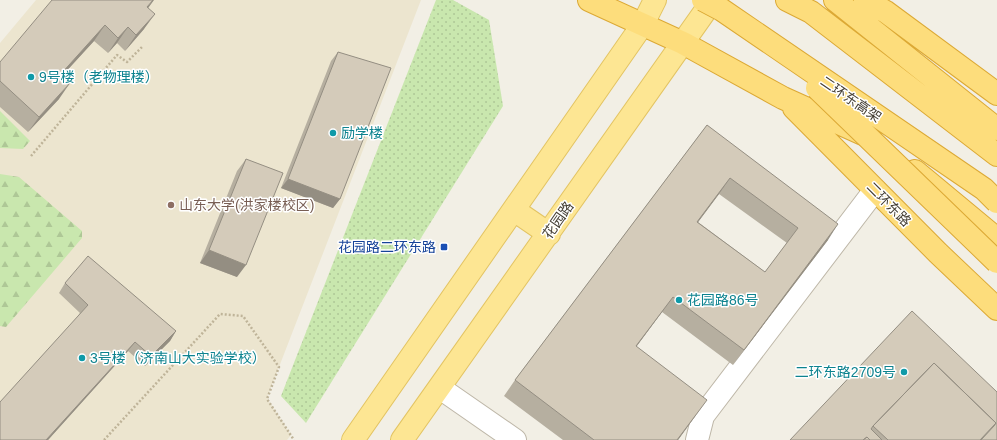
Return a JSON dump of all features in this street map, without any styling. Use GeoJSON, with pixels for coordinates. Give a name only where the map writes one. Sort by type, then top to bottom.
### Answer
{"type":"FeatureCollection","features":[{"type":"Feature","properties":{"kind":"highway","name":"二环东路"},"geometry":{"type":"LineString","coordinates":[[589,0],[683,43],[783,98],[883,143],[997,239]]}},
{"type":"Feature","properties":{"kind":"highway","name":"二环东高架"},"geometry":{"type":"LineString","coordinates":[[703,0],[722,10],[774,45],[984,190],[997,202]]}},
{"type":"Feature","properties":{"kind":"highway"},"geometry":{"type":"LineString","coordinates":[[787,0],[811,12],[997,155]]}},
{"type":"Feature","properties":{"kind":"highway"},"geometry":{"type":"LineString","coordinates":[[835,0],[997,130]]}},
{"type":"Feature","properties":{"kind":"highway"},"geometry":{"type":"LineString","coordinates":[[865,0],[886,12],[997,94]]}},
{"type":"Feature","properties":{"kind":"highway"},"geometry":{"type":"LineString","coordinates":[[774,45],[997,262]]}},
{"type":"Feature","properties":{"kind":"highway"},"geometry":{"type":"LineString","coordinates":[[918,95],[975,117],[997,130]]}},
{"type":"Feature","properties":{"kind":"highway","name":"二环东路"},"geometry":{"type":"LineString","coordinates":[[783,98],[997,309]]}},
{"type":"Feature","properties":{"kind":"main road"},"geometry":{"type":"LineString","coordinates":[[353,440],[643,24],[655,0]]}},
{"type":"Feature","properties":{"kind":"main road","name":"花园路"},"geometry":{"type":"LineString","coordinates":[[402,440],[714,0]]}},
{"type":"Feature","properties":{"kind":"main road"},"geometry":{"type":"LineString","coordinates":[[514,210],[549,234]]}},
{"type":"Feature","properties":{"kind":"street"},"geometry":{"type":"LineString","coordinates":[[697,440],[703,416],[875,190]]}},
{"type":"Feature","properties":{"kind":"street"},"geometry":{"type":"LineString","coordinates":[[440,388],[515,440]]}},
{"type":"Feature","properties":{"kind":"path"},"geometry":{"type":"LineString","coordinates":[[31,156],[117,55],[127,62],[142,47]]}},
{"type":"Feature","properties":{"kind":"path"},"geometry":{"type":"LineString","coordinates":[[104,440],[220,314],[243,316],[279,367],[267,399],[294,440]]}},
{"type":"Feature","properties":{"kind":"shaded area","name":"山东大学(洪家楼校区)"},"geometry":{"type":"Polygon","coordinates":[[[36,0],[421,0],[267,398],[291,435],[287,440],[0,440],[0,43],[36,0]]]}},
{"type":"Feature","properties":{"kind":"green space"},"geometry":{"type":"Polygon","coordinates":[[[436,0],[453,0],[489,20],[503,106],[306,423],[281,396],[436,0]]]}},
{"type":"Feature","properties":{"kind":"green space"},"geometry":{"type":"Polygon","coordinates":[[[0,111],[30,141],[23,149],[0,148],[0,111]]]}},
{"type":"Feature","properties":{"kind":"green space"},"geometry":{"type":"Polygon","coordinates":[[[0,174],[19,177],[82,231],[82,238],[6,327],[0,326],[0,174]]]}},
{"type":"Feature","properties":{"kind":"building","name":"9号楼（老物理楼）"},"geometry":{"type":"Polygon","coordinates":[[[52,0],[153,0],[147,7],[155,14],[136,35],[128,27],[118,38],[105,25],[60,75],[70,83],[39,117],[0,81],[0,62],[52,0]]]}},
{"type":"Feature","properties":{"kind":"building","name":"励学楼"},"geometry":{"type":"Polygon","coordinates":[[[338,52],[391,68],[340,199],[288,179],[338,52]]]}},
{"type":"Feature","properties":{"kind":"building","name":"花园路86号"},"geometry":{"type":"Polygon","coordinates":[[[707,125],[838,224],[744,350],[673,297],[636,346],[707,400],[677,440],[594,440],[515,380],[707,125]],[[730,178],[697,222],[765,272],[798,228],[730,178]]]}},
{"type":"Feature","properties":{"kind":"building"},"geometry":{"type":"Polygon","coordinates":[[[246,159],[283,173],[246,265],[209,250],[246,159]]]}},
{"type":"Feature","properties":{"kind":"building","name":"3号楼（济南山大实验学校）"},"geometry":{"type":"Polygon","coordinates":[[[88,256],[176,331],[151,356],[135,342],[46,440],[0,440],[0,402],[88,305],[65,283],[88,256]]]}},
{"type":"Feature","properties":{"kind":"building"},"geometry":{"type":"Polygon","coordinates":[[[912,311],[997,392],[997,440],[981,440],[996,423],[934,363],[873,426],[871,429],[882,440],[870,440],[867,437],[863,440],[790,440],[912,311]]]}},
{"type":"Feature","properties":{"kind":"building"},"geometry":{"type":"Polygon","coordinates":[[[934,363],[996,423],[980,440],[888,440],[873,426],[934,363]]]}},
{"type":"Feature","properties":{"kind":"building"},"geometry":{"type":"Polygon","coordinates":[[[867,437],[870,440],[863,440],[867,437]]]}},
{"type":"Feature","properties":{"kind":"place","name":"9号楼（老物理楼）"},"geometry":{"type":"Point","coordinates":[31,77]}},
{"type":"Feature","properties":{"kind":"place","name":"励学楼"},"geometry":{"type":"Point","coordinates":[333,133]}},
{"type":"Feature","properties":{"kind":"place","name":"山东大学(洪家楼校区)"},"geometry":{"type":"Point","coordinates":[171,205]}},
{"type":"Feature","properties":{"kind":"place","name":"花园路二环东路"},"geometry":{"type":"Point","coordinates":[444,247]}},
{"type":"Feature","properties":{"kind":"place","name":"花园路86号"},"geometry":{"type":"Point","coordinates":[679,300]}},
{"type":"Feature","properties":{"kind":"place","name":"3号楼（济南山大实验学校）"},"geometry":{"type":"Point","coordinates":[82,358]}},
{"type":"Feature","properties":{"kind":"place","name":"二环东路2709号"},"geometry":{"type":"Point","coordinates":[904,372]}}]}
